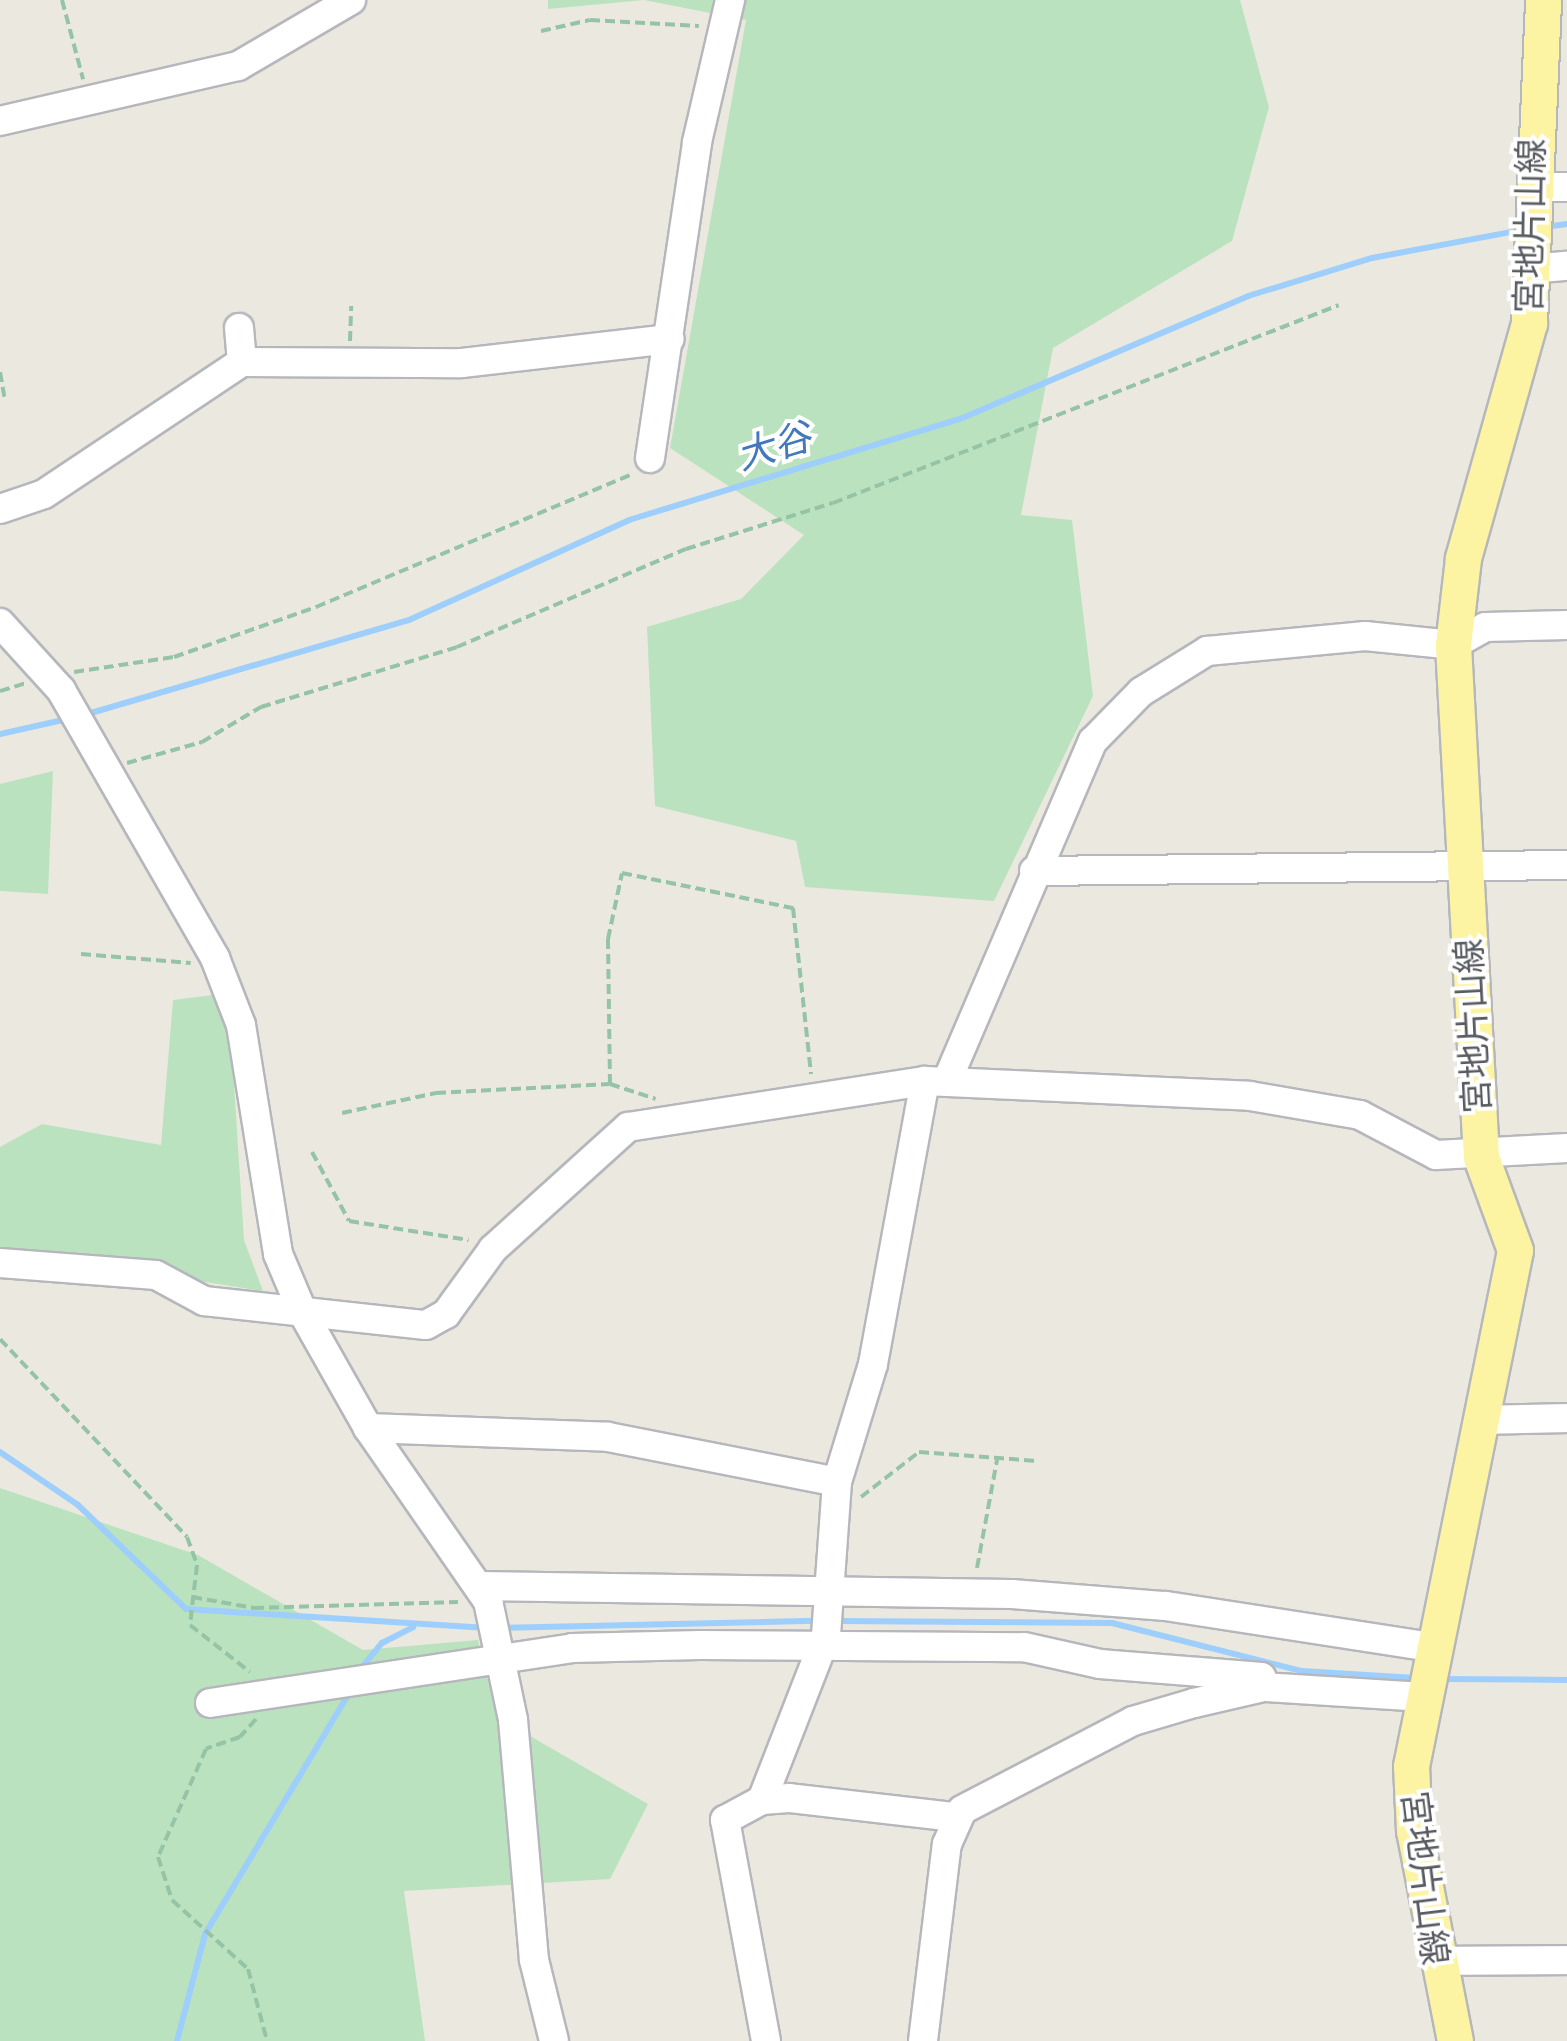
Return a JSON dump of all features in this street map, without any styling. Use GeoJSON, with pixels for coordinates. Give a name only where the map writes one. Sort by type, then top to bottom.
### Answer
{"type":"FeatureCollection","features":[{"type":"Feature","properties":{"kind":"main road","name":"宮地片山線"},"geometry":{"type":"LineString","coordinates":[[1455,2041],[1436,1961],[1414,1832],[1422,1697],[1435,1655],[1515,1250],[1480,1158],[1453,645],[1463,558],[1518,379],[1544,194],[1542,0]]}},
{"type":"Feature","properties":{"kind":"street"},"geometry":{"type":"LineString","coordinates":[[0,121],[238,66],[351,0]]}},
{"type":"Feature","properties":{"kind":"street"},"geometry":{"type":"LineString","coordinates":[[650,458],[721,31],[730,0]]}},
{"type":"Feature","properties":{"kind":"street"},"geometry":{"type":"LineString","coordinates":[[1531,265],[1567,266]]}},
{"type":"Feature","properties":{"kind":"street"},"geometry":{"type":"LineString","coordinates":[[239,328],[242,362]]}},
{"type":"Feature","properties":{"kind":"street"},"geometry":{"type":"LineString","coordinates":[[0,509],[44,494],[242,362],[462,363],[670,339]]}},
{"type":"Feature","properties":{"kind":"street"},"geometry":{"type":"LineString","coordinates":[[0,623],[54,682],[215,958],[242,1025],[278,1254],[303,1313],[368,1428],[484,1594],[504,1662],[534,1960],[554,2041]]}},
{"type":"Feature","properties":{"kind":"street"},"geometry":{"type":"LineString","coordinates":[[762,1800],[820,1648],[835,1587],[837,1482],[873,1364],[936,1081],[1110,717],[1197,653],[1365,636],[1453,645],[1485,627],[1567,625]]}},
{"type":"Feature","properties":{"kind":"street"},"geometry":{"type":"LineString","coordinates":[[1034,871],[1464,870],[1567,865]]}},
{"type":"Feature","properties":{"kind":"street"},"geometry":{"type":"LineString","coordinates":[[0,1263],[156,1275],[204,1301],[426,1325],[446,1314],[493,1249],[628,1127],[672,1114],[813,1093],[936,1081],[1250,1096],[1360,1115],[1436,1155],[1480,1158],[1567,1148]]}},
{"type":"Feature","properties":{"kind":"street"},"geometry":{"type":"LineString","coordinates":[[1481,1420],[1567,1418]]}},
{"type":"Feature","properties":{"kind":"street"},"geometry":{"type":"LineString","coordinates":[[368,1428],[608,1437],[837,1482]]}},
{"type":"Feature","properties":{"kind":"street"},"geometry":{"type":"LineString","coordinates":[[484,1594],[835,1587],[974,1593],[1166,1606],[1435,1655]]}},
{"type":"Feature","properties":{"kind":"street"},"geometry":{"type":"LineString","coordinates":[[210,1704],[504,1662],[572,1648],[1024,1647],[1100,1664],[1260,1677],[1264,1686]]}},
{"type":"Feature","properties":{"kind":"street"},"geometry":{"type":"LineString","coordinates":[[766,2041],[724,1847],[725,1820],[762,1800],[952,1818],[1133,1721],[1264,1686],[1422,1697]]}},
{"type":"Feature","properties":{"kind":"street"},"geometry":{"type":"LineString","coordinates":[[923,2041],[952,1818]]}},
{"type":"Feature","properties":{"kind":"street"},"geometry":{"type":"LineString","coordinates":[[1436,1961],[1567,1960]]}},
{"type":"Feature","properties":{"kind":"path"},"geometry":{"type":"LineString","coordinates":[[62,0],[88,98]]}},
{"type":"Feature","properties":{"kind":"path"},"geometry":{"type":"LineString","coordinates":[[541,31],[630,19],[721,31]]}},
{"type":"Feature","properties":{"kind":"path"},"geometry":{"type":"LineString","coordinates":[[102,759],[202,742],[261,707],[457,647],[670,555],[833,503],[1339,305]]}},
{"type":"Feature","properties":{"kind":"path"},"geometry":{"type":"LineString","coordinates":[[0,372],[5,400]]}},
{"type":"Feature","properties":{"kind":"path"},"geometry":{"type":"LineString","coordinates":[[0,691],[174,657],[316,606],[629,476],[650,458]]}},
{"type":"Feature","properties":{"kind":"path"},"geometry":{"type":"LineString","coordinates":[[610,1084],[608,939],[622,874],[794,908],[813,1093]]}},
{"type":"Feature","properties":{"kind":"path"},"geometry":{"type":"LineString","coordinates":[[81,954],[215,958]]}},
{"type":"Feature","properties":{"kind":"path"},"geometry":{"type":"LineString","coordinates":[[342,1113],[436,1093],[610,1084],[644,1092],[672,1114]]}},
{"type":"Feature","properties":{"kind":"path"},"geometry":{"type":"LineString","coordinates":[[312,1152],[348,1222],[493,1249]]}},
{"type":"Feature","properties":{"kind":"path"},"geometry":{"type":"LineString","coordinates":[[0,1340],[186,1537],[197,1564],[193,1629],[278,1693],[240,1737],[206,1749],[158,1857],[172,1900],[248,1968],[267,2041]]}},
{"type":"Feature","properties":{"kind":"path"},"geometry":{"type":"LineString","coordinates":[[835,1520],[919,1452],[1037,1461]]}},
{"type":"Feature","properties":{"kind":"path"},"geometry":{"type":"LineString","coordinates":[[974,1593],[996,1460]]}},
{"type":"Feature","properties":{"kind":"path"},"geometry":{"type":"LineString","coordinates":[[192,1597],[254,1608],[484,1594]]}},
{"type":"Feature","properties":{"kind":"green space"},"geometry":{"type":"Polygon","coordinates":[[[548,0],[644,0],[548,9],[548,0]]]}},
{"type":"Feature","properties":{"kind":"green space"},"geometry":{"type":"Polygon","coordinates":[[[644,0],[1240,0],[1269,107],[1232,241],[1053,348],[1021,515],[1072,520],[1093,696],[994,901],[805,887],[796,841],[655,806],[647,627],[741,599],[804,535],[670,448],[746,20],[644,0]]]}},
{"type":"Feature","properties":{"kind":"green space"},"geometry":{"type":"Polygon","coordinates":[[[53,771],[48,894],[0,891],[0,784],[53,771]]]}},
{"type":"Feature","properties":{"kind":"green space"},"geometry":{"type":"Polygon","coordinates":[[[213,995],[231,1038],[244,1240],[263,1291],[199,1281],[158,1261],[0,1250],[0,1147],[42,1124],[161,1145],[173,1000],[213,995]]]}},
{"type":"Feature","properties":{"kind":"green space"},"geometry":{"type":"Polygon","coordinates":[[[0,1488],[198,1555],[363,1650],[478,1640],[497,1717],[648,1804],[610,1879],[404,1891],[425,2041],[0,2041],[0,1488]]]}},
{"type":"Feature","properties":{"kind":"waterway","name":"大谷"},"geometry":{"type":"LineString","coordinates":[[1545,227],[1567,224]]}},
{"type":"Feature","properties":{"kind":"waterway","name":"大谷"},"geometry":{"type":"LineString","coordinates":[[84,715],[409,620],[629,520],[960,419],[1248,296],[1372,258],[1522,230]]}},
{"type":"Feature","properties":{"kind":"waterway","name":"大谷"},"geometry":{"type":"LineString","coordinates":[[0,734],[67,719]]}},
{"type":"Feature","properties":{"kind":"waterway"},"geometry":{"type":"LineString","coordinates":[[0,1452],[78,1505],[186,1609],[487,1628]]}},
{"type":"Feature","properties":{"kind":"waterway"},"geometry":{"type":"LineString","coordinates":[[500,1628],[817,1621]]}},
{"type":"Feature","properties":{"kind":"waterway"},"geometry":{"type":"LineString","coordinates":[[835,1621],[1112,1623],[1302,1671],[1416,1678]]}},
{"type":"Feature","properties":{"kind":"waterway"},"geometry":{"type":"LineString","coordinates":[[359,1671],[382,1643],[413,1627]]}},
{"type":"Feature","properties":{"kind":"waterway"},"geometry":{"type":"LineString","coordinates":[[1438,1679],[1567,1680]]}},
{"type":"Feature","properties":{"kind":"waterway"},"geometry":{"type":"LineString","coordinates":[[177,2041],[205,1934],[350,1692]]}}]}
